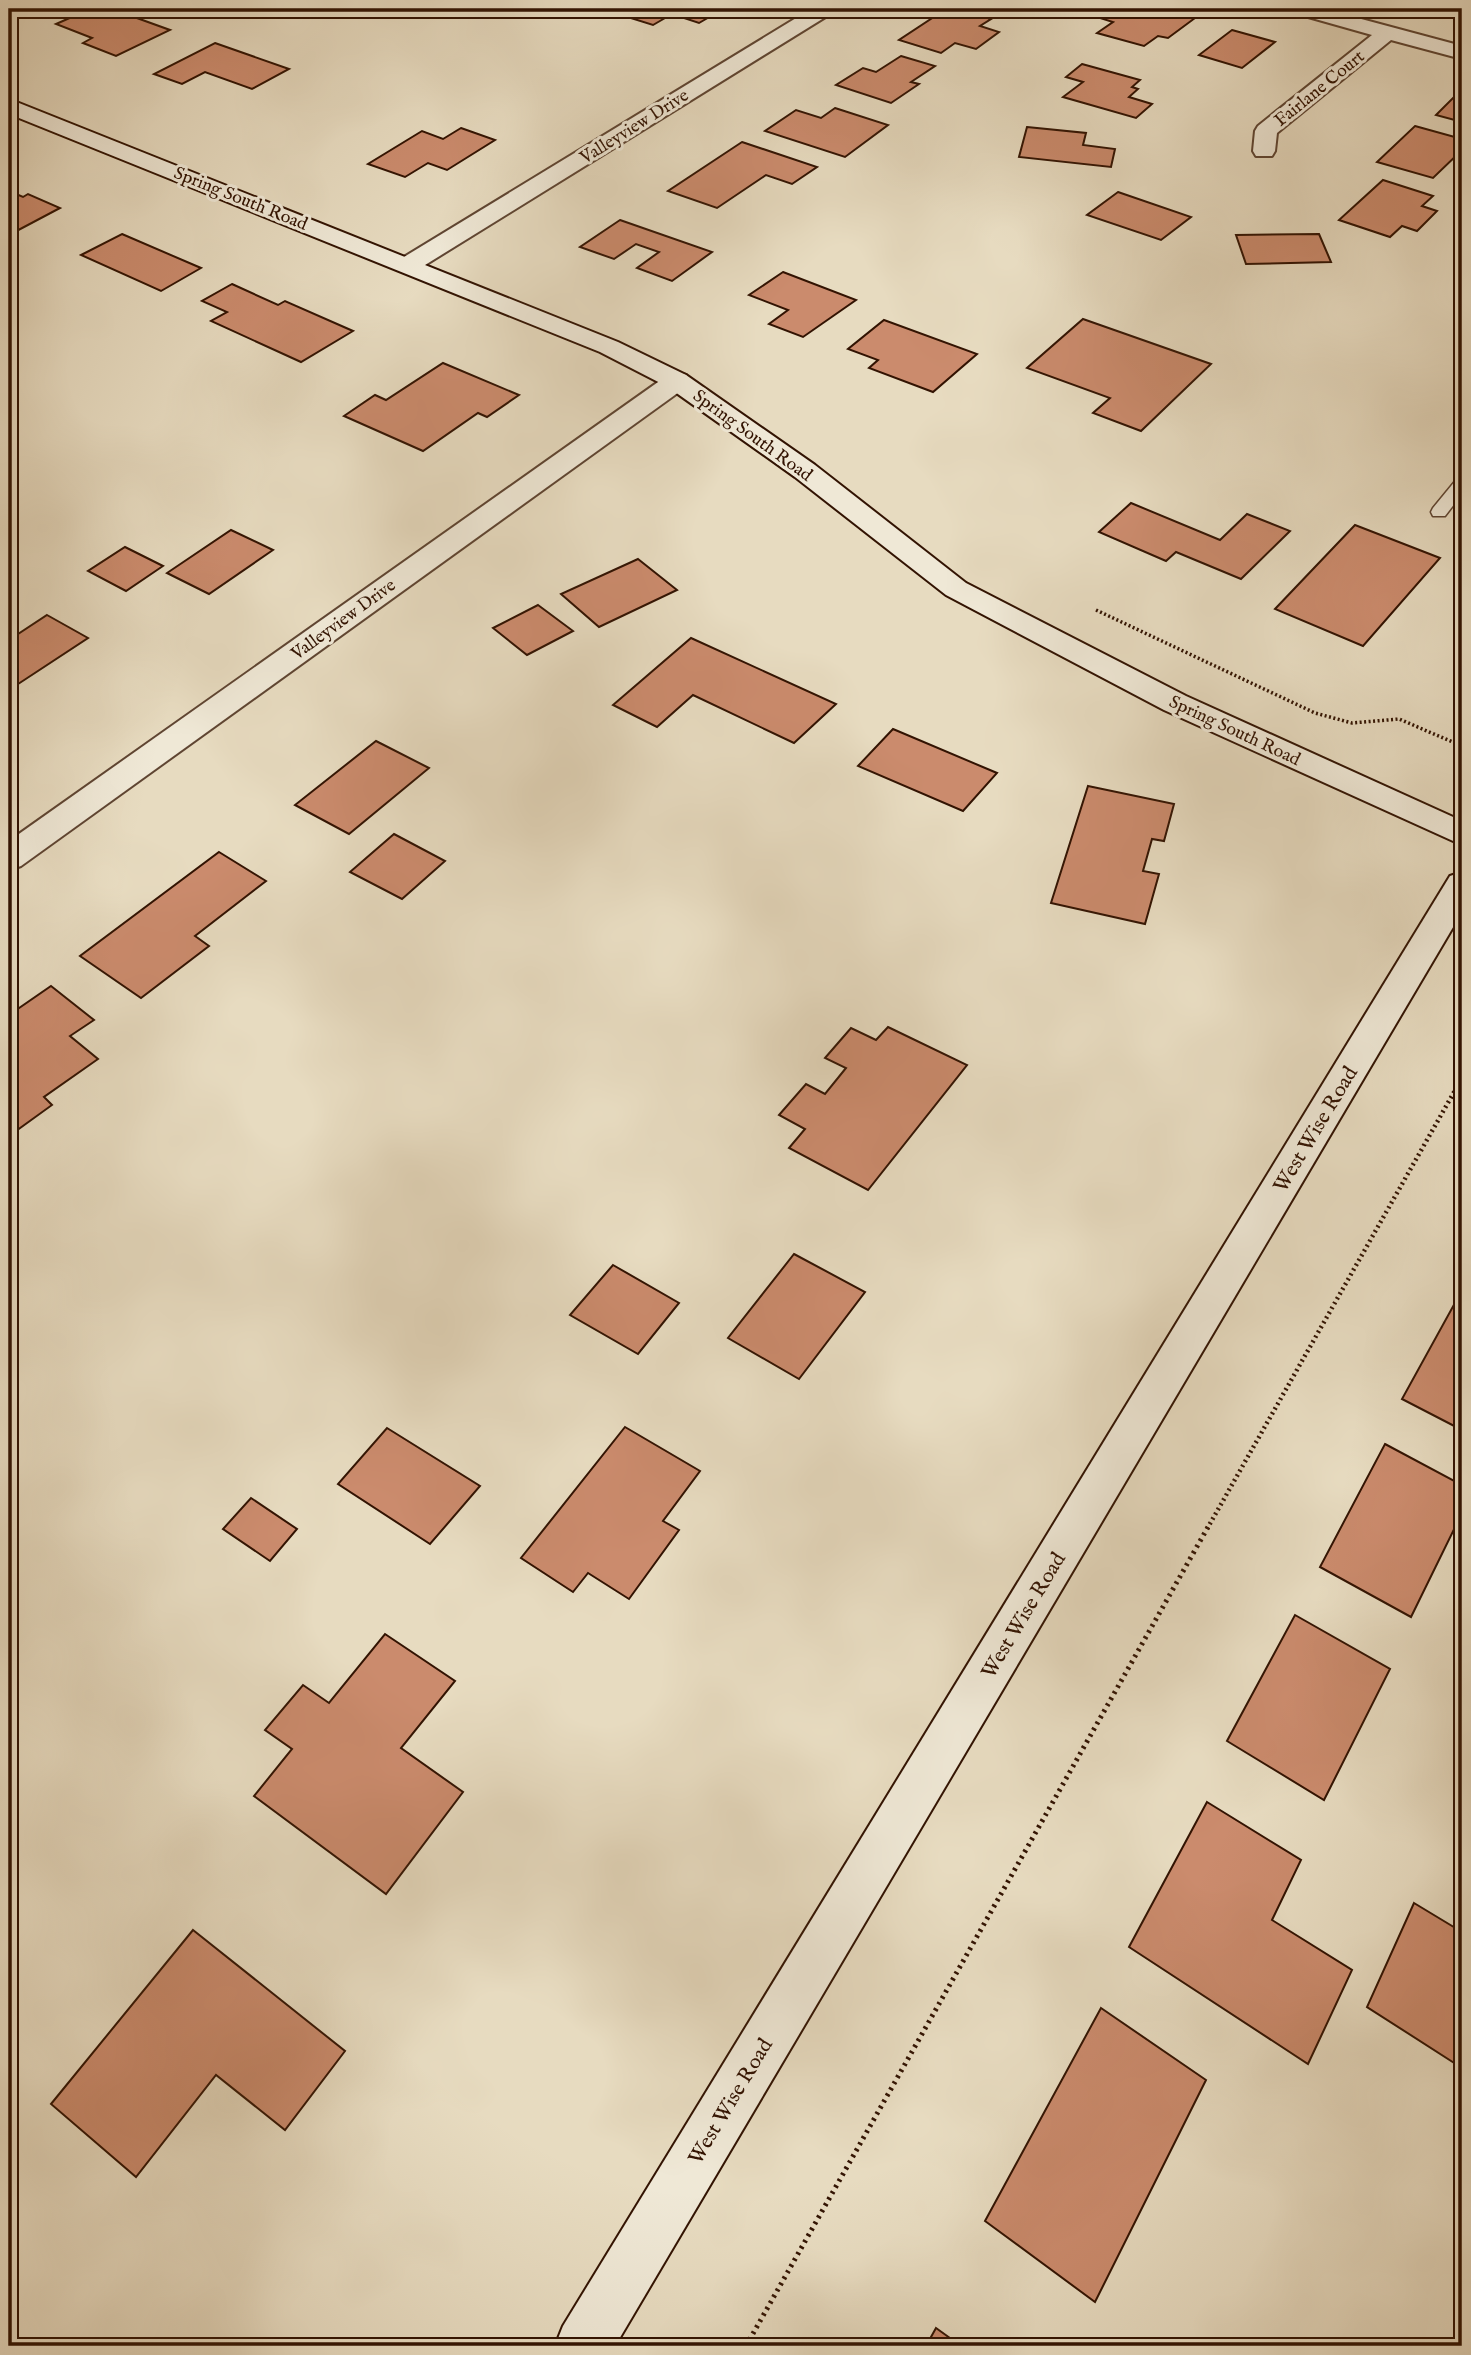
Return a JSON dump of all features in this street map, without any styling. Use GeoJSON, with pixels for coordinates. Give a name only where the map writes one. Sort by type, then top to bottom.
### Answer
{"type":"FeatureCollection","features":[{"type":"Feature","properties":{"kind":"street","name":"Valleyview Drive"},"geometry":{"type":"LineString","coordinates":[[408,265],[825,9]]}},
{"type":"Feature","properties":{"kind":"street"},"geometry":{"type":"LineString","coordinates":[[1301,9],[1462,53]]}},
{"type":"Feature","properties":{"kind":"street","name":"Fairlane Court"},"geometry":{"type":"LineString","coordinates":[[1264,152],[1266,131],[1387,33]]}},
{"type":"Feature","properties":{"kind":"street","name":"Spring South Road"},"geometry":{"type":"LineString","coordinates":[[9,106],[609,347],[677,381],[805,471],[956,589],[1175,703],[1462,834]]}},
{"type":"Feature","properties":{"kind":"street","name":"Valleyview Drive"},"geometry":{"type":"LineString","coordinates":[[9,858],[677,381]]}},
{"type":"Feature","properties":{"kind":"street","name":"West Wise Road"},"geometry":{"type":"LineString","coordinates":[[583,2346],[1462,884]]}},
{"type":"Feature","properties":{"kind":"lane"},"geometry":{"type":"LineString","coordinates":[[1439,512],[1462,483]]}},
{"type":"Feature","properties":{"kind":"path"},"geometry":{"type":"LineString","coordinates":[[1399,719],[1462,746]]}},
{"type":"Feature","properties":{"kind":"path"},"geometry":{"type":"LineString","coordinates":[[746,2346],[1462,1078]]}},
{"type":"Feature","properties":{"kind":"building"},"geometry":{"type":"Polygon","coordinates":[[[90,9],[112,9],[170,30],[116,56],[83,43],[92,38],[56,24],[90,9]]]}},
{"type":"Feature","properties":{"kind":"building"},"geometry":{"type":"Polygon","coordinates":[[[602,9],[723,9],[699,23],[672,14],[653,25],[602,9]]]}},
{"type":"Feature","properties":{"kind":"building"},"geometry":{"type":"Polygon","coordinates":[[[946,9],[956,9],[991,19],[980,26],[999,32],[976,49],[955,43],[941,53],[899,40],[946,9]]]}},
{"type":"Feature","properties":{"kind":"building"},"geometry":{"type":"Polygon","coordinates":[[[1086,9],[1160,9],[1195,18],[1168,38],[1158,36],[1144,46],[1097,33],[1113,22],[1081,12],[1086,9]]]}},
{"type":"Feature","properties":{"kind":"building"},"geometry":{"type":"Polygon","coordinates":[[[1232,30],[1275,42],[1242,68],[1199,55],[1232,30]]]}},
{"type":"Feature","properties":{"kind":"building"},"geometry":{"type":"Polygon","coordinates":[[[215,43],[289,69],[252,89],[205,72],[182,84],[154,74],[215,43]]]}},
{"type":"Feature","properties":{"kind":"building"},"geometry":{"type":"Polygon","coordinates":[[[901,56],[935,66],[911,82],[919,84],[891,103],[836,85],[863,68],[876,72],[901,56]]]}},
{"type":"Feature","properties":{"kind":"building"},"geometry":{"type":"Polygon","coordinates":[[[1082,64],[1140,80],[1132,87],[1138,89],[1129,97],[1152,104],[1136,118],[1063,97],[1083,82],[1066,77],[1082,64]]]}},
{"type":"Feature","properties":{"kind":"building"},"geometry":{"type":"Polygon","coordinates":[[[1458,93],[1462,94],[1462,122],[1436,115],[1458,93]]]}},
{"type":"Feature","properties":{"kind":"building"},"geometry":{"type":"Polygon","coordinates":[[[835,108],[888,125],[845,157],[765,131],[796,110],[821,118],[835,108]]]}},
{"type":"Feature","properties":{"kind":"building"},"geometry":{"type":"Polygon","coordinates":[[[1415,126],[1462,139],[1462,150],[1433,178],[1377,162],[1415,126]]]}},
{"type":"Feature","properties":{"kind":"building"},"geometry":{"type":"Polygon","coordinates":[[[1027,127],[1086,133],[1083,145],[1115,149],[1111,167],[1019,157],[1027,127]]]}},
{"type":"Feature","properties":{"kind":"building"},"geometry":{"type":"Polygon","coordinates":[[[461,128],[495,140],[447,170],[428,163],[405,177],[368,164],[422,131],[443,139],[461,128]]]}},
{"type":"Feature","properties":{"kind":"building"},"geometry":{"type":"Polygon","coordinates":[[[742,142],[817,167],[792,184],[766,175],[717,208],[668,191],[742,142]]]}},
{"type":"Feature","properties":{"kind":"building"},"geometry":{"type":"Polygon","coordinates":[[[1383,180],[1433,196],[1422,206],[1437,211],[1417,231],[1402,226],[1390,237],[1339,220],[1383,180]]]}},
{"type":"Feature","properties":{"kind":"building"},"geometry":{"type":"Polygon","coordinates":[[[9,191],[23,197],[28,194],[60,208],[9,235],[9,191]]]}},
{"type":"Feature","properties":{"kind":"building"},"geometry":{"type":"Polygon","coordinates":[[[1118,192],[1191,217],[1161,240],[1087,215],[1118,192]]]}},
{"type":"Feature","properties":{"kind":"building"},"geometry":{"type":"Polygon","coordinates":[[[620,220],[712,252],[672,281],[637,268],[659,252],[636,244],[614,259],[580,247],[620,220]]]}},
{"type":"Feature","properties":{"kind":"building"},"geometry":{"type":"Polygon","coordinates":[[[122,234],[201,268],[161,291],[81,255],[122,234]]]}},
{"type":"Feature","properties":{"kind":"building"},"geometry":{"type":"Polygon","coordinates":[[[1319,234],[1331,262],[1246,264],[1236,235],[1319,234]]]}},
{"type":"Feature","properties":{"kind":"building"},"geometry":{"type":"Polygon","coordinates":[[[783,272],[856,300],[803,337],[769,324],[788,310],[749,295],[783,272]]]}},
{"type":"Feature","properties":{"kind":"building"},"geometry":{"type":"Polygon","coordinates":[[[232,284],[278,305],[285,301],[353,331],[301,362],[211,321],[227,312],[202,301],[232,284]]]}},
{"type":"Feature","properties":{"kind":"building"},"geometry":{"type":"Polygon","coordinates":[[[1083,319],[1211,364],[1141,431],[1093,413],[1110,398],[1027,368],[1083,319]]]}},
{"type":"Feature","properties":{"kind":"building"},"geometry":{"type":"Polygon","coordinates":[[[884,320],[977,354],[933,392],[869,368],[878,360],[848,349],[884,320]]]}},
{"type":"Feature","properties":{"kind":"building"},"geometry":{"type":"Polygon","coordinates":[[[443,363],[519,395],[487,417],[478,413],[423,451],[344,416],[375,395],[386,400],[443,363]]]}},
{"type":"Feature","properties":{"kind":"building"},"geometry":{"type":"Polygon","coordinates":[[[1131,503],[1220,540],[1247,514],[1290,531],[1241,579],[1176,552],[1166,561],[1099,532],[1131,503]]]}},
{"type":"Feature","properties":{"kind":"building"},"geometry":{"type":"Polygon","coordinates":[[[1355,525],[1440,558],[1363,646],[1275,609],[1355,525]]]}},
{"type":"Feature","properties":{"kind":"building"},"geometry":{"type":"Polygon","coordinates":[[[231,530],[273,550],[209,594],[167,573],[231,530]]]}},
{"type":"Feature","properties":{"kind":"building"},"geometry":{"type":"Polygon","coordinates":[[[125,547],[163,566],[126,591],[88,571],[125,547]]]}},
{"type":"Feature","properties":{"kind":"building"},"geometry":{"type":"Polygon","coordinates":[[[638,559],[677,590],[599,627],[561,594],[638,559]]]}},
{"type":"Feature","properties":{"kind":"building"},"geometry":{"type":"Polygon","coordinates":[[[538,605],[573,631],[527,655],[493,628],[538,605]]]}},
{"type":"Feature","properties":{"kind":"building"},"geometry":{"type":"Polygon","coordinates":[[[47,615],[88,638],[9,690],[9,640],[47,615]]]}},
{"type":"Feature","properties":{"kind":"building"},"geometry":{"type":"Polygon","coordinates":[[[691,638],[836,704],[794,743],[693,695],[657,727],[613,705],[691,638]]]}},
{"type":"Feature","properties":{"kind":"building"},"geometry":{"type":"Polygon","coordinates":[[[893,729],[997,773],[963,811],[858,766],[893,729]]]}},
{"type":"Feature","properties":{"kind":"building"},"geometry":{"type":"Polygon","coordinates":[[[376,741],[429,768],[349,834],[295,805],[376,741]]]}},
{"type":"Feature","properties":{"kind":"building"},"geometry":{"type":"Polygon","coordinates":[[[1088,786],[1174,804],[1164,841],[1152,839],[1143,871],[1159,874],[1145,924],[1051,903],[1088,786]]]}},
{"type":"Feature","properties":{"kind":"building"},"geometry":{"type":"Polygon","coordinates":[[[394,834],[445,861],[402,899],[350,872],[394,834]]]}},
{"type":"Feature","properties":{"kind":"building"},"geometry":{"type":"Polygon","coordinates":[[[219,852],[266,881],[195,936],[209,946],[141,998],[80,956],[219,852]]]}},
{"type":"Feature","properties":{"kind":"building"},"geometry":{"type":"Polygon","coordinates":[[[51,986],[94,1020],[70,1036],[98,1059],[44,1097],[52,1105],[9,1136],[9,1015],[51,986]]]}},
{"type":"Feature","properties":{"kind":"building"},"geometry":{"type":"Polygon","coordinates":[[[888,1027],[967,1065],[868,1190],[789,1148],[805,1129],[779,1115],[806,1084],[825,1094],[846,1068],[825,1058],[851,1028],[876,1040],[888,1027]]]}},
{"type":"Feature","properties":{"kind":"building"},"geometry":{"type":"Polygon","coordinates":[[[794,1254],[865,1292],[799,1379],[728,1338],[794,1254]]]}},
{"type":"Feature","properties":{"kind":"building"},"geometry":{"type":"Polygon","coordinates":[[[613,1265],[679,1303],[638,1354],[570,1315],[613,1265]]]}},
{"type":"Feature","properties":{"kind":"building"},"geometry":{"type":"Polygon","coordinates":[[[1456,1301],[1462,1304],[1462,1430],[1402,1399],[1456,1301]]]}},
{"type":"Feature","properties":{"kind":"building"},"geometry":{"type":"Polygon","coordinates":[[[625,1427],[700,1471],[663,1521],[679,1530],[629,1599],[588,1573],[573,1592],[521,1558],[625,1427]]]}},
{"type":"Feature","properties":{"kind":"building"},"geometry":{"type":"Polygon","coordinates":[[[387,1428],[480,1486],[430,1544],[338,1484],[387,1428]]]}},
{"type":"Feature","properties":{"kind":"building"},"geometry":{"type":"Polygon","coordinates":[[[1385,1444],[1462,1485],[1462,1513],[1411,1617],[1320,1567],[1385,1444]]]}},
{"type":"Feature","properties":{"kind":"building"},"geometry":{"type":"Polygon","coordinates":[[[251,1498],[297,1529],[270,1561],[223,1529],[251,1498]]]}},
{"type":"Feature","properties":{"kind":"building"},"geometry":{"type":"Polygon","coordinates":[[[1295,1615],[1390,1669],[1324,1800],[1227,1741],[1295,1615]]]}},
{"type":"Feature","properties":{"kind":"building"},"geometry":{"type":"Polygon","coordinates":[[[385,1634],[455,1681],[401,1748],[463,1792],[386,1894],[254,1796],[292,1749],[265,1730],[303,1685],[329,1703],[385,1634]]]}},
{"type":"Feature","properties":{"kind":"building"},"geometry":{"type":"Polygon","coordinates":[[[1207,1802],[1301,1860],[1272,1920],[1352,1970],[1308,2064],[1129,1947],[1207,1802]]]}},
{"type":"Feature","properties":{"kind":"building"},"geometry":{"type":"Polygon","coordinates":[[[1414,1903],[1462,1932],[1462,2068],[1367,2007],[1414,1903]]]}},
{"type":"Feature","properties":{"kind":"building"},"geometry":{"type":"Polygon","coordinates":[[[193,1930],[345,2051],[285,2130],[216,2075],[136,2177],[51,2104],[193,1930]]]}},
{"type":"Feature","properties":{"kind":"building"},"geometry":{"type":"Polygon","coordinates":[[[1101,2008],[1206,2080],[1095,2302],[985,2221],[1101,2008]]]}},
{"type":"Feature","properties":{"kind":"building"},"geometry":{"type":"Polygon","coordinates":[[[936,2328],[961,2346],[926,2346],[936,2328]]]}}]}
